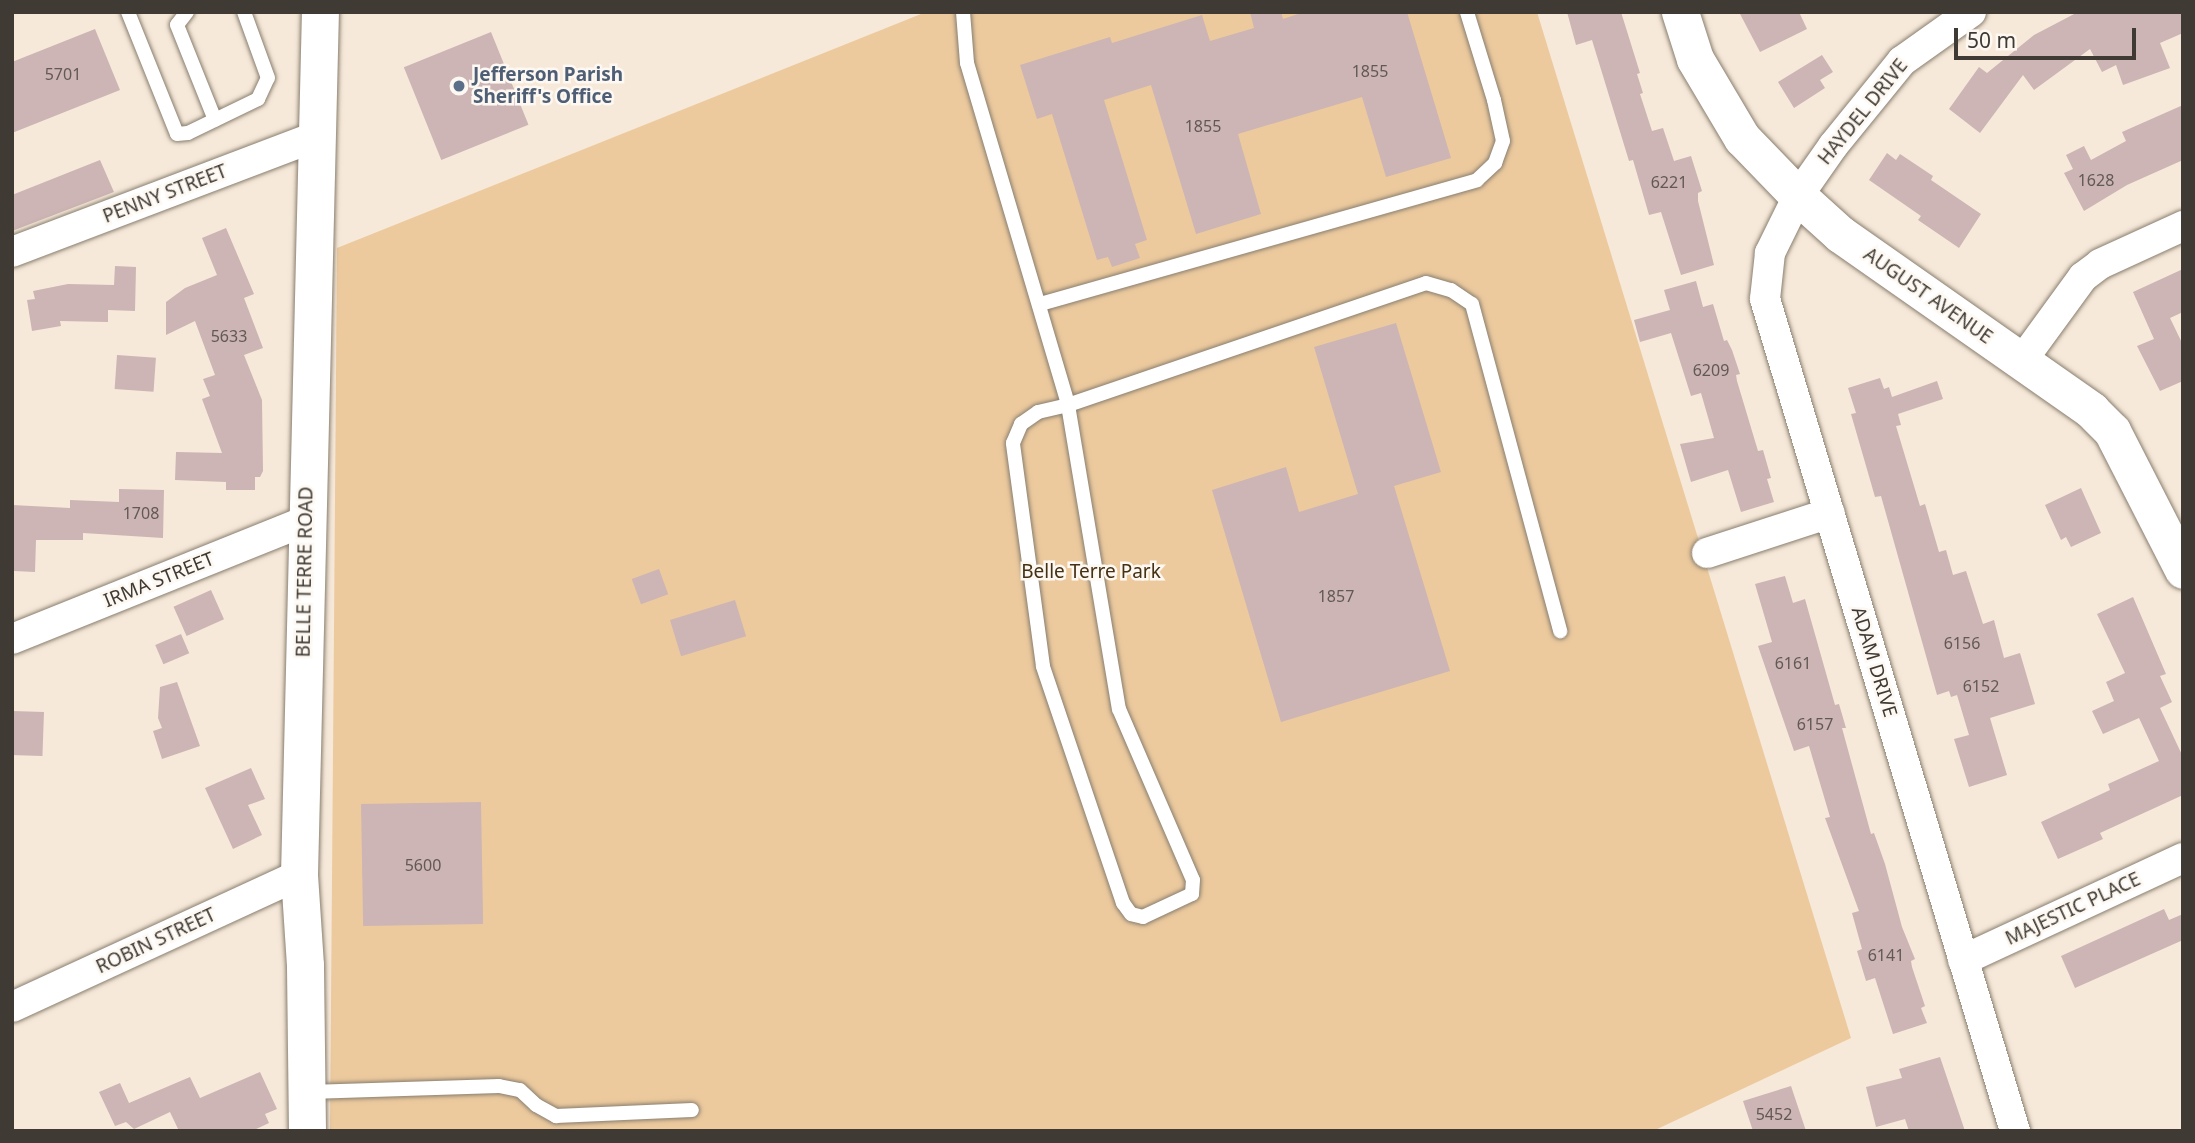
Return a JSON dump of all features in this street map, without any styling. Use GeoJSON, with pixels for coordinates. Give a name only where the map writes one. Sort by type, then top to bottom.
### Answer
{"type":"FeatureCollection","features":[{"type":"Feature","properties":{"kind":"street","name":"BELLE TERRE ROAD"},"geometry":{"type":"LineString","coordinates":[[307,1131],[305,965],[299,875],[320,12]]}},
{"type":"Feature","properties":{"kind":"street","name":"AUGUST AVENUE"},"geometry":{"type":"LineString","coordinates":[[1680,12],[1695,59],[1742,138],[1798,196],[1840,234],[2091,410],[2112,431],[2183,570]]}},
{"type":"Feature","properties":{"kind":"street","name":"HAYDEL DRIVE"},"geometry":{"type":"LineString","coordinates":[[1798,196],[1833,146],[1902,61],[1971,12]]}},
{"type":"Feature","properties":{"kind":"street","name":"PENNY STREET"},"geometry":{"type":"LineString","coordinates":[[12,252],[318,136]]}},
{"type":"Feature","properties":{"kind":"street","name":"ADAM DRIVE"},"geometry":{"type":"LineString","coordinates":[[1798,196],[1770,253],[1765,299],[2015,1131]]}},
{"type":"Feature","properties":{"kind":"street"},"geometry":{"type":"LineString","coordinates":[[2021,362],[2083,277],[2100,264],[2183,226]]}},
{"type":"Feature","properties":{"kind":"street"},"geometry":{"type":"LineString","coordinates":[[1707,553],[1830,513]]}},
{"type":"Feature","properties":{"kind":"street","name":"IRMA STREET"},"geometry":{"type":"LineString","coordinates":[[12,639],[306,521]]}},
{"type":"Feature","properties":{"kind":"street","name":"MAJESTIC PLACE"},"geometry":{"type":"LineString","coordinates":[[1963,960],[2183,858]]}},
{"type":"Feature","properties":{"kind":"street","name":"ROBIN STREET"},"geometry":{"type":"LineString","coordinates":[[12,1007],[299,875]]}},
{"type":"Feature","properties":{"kind":"lane"},"geometry":{"type":"LineString","coordinates":[[128,12],[177,134],[188,133],[258,99],[268,78],[244,12]]}},
{"type":"Feature","properties":{"kind":"lane"},"geometry":{"type":"LineString","coordinates":[[187,12],[177,24],[215,120]]}},
{"type":"Feature","properties":{"kind":"lane"},"geometry":{"type":"LineString","coordinates":[[963,12],[967,64],[1068,405],[1119,709],[1194,880],[1192,894],[1143,917],[1132,914],[1123,903],[1043,666],[1013,443],[1021,424],[1038,412],[1068,405],[1426,283],[1451,290],[1472,304],[1560,631]]}},
{"type":"Feature","properties":{"kind":"lane"},"geometry":{"type":"LineString","coordinates":[[1040,304],[1477,180],[1495,163],[1503,141],[1494,100],[1467,12]]}},
{"type":"Feature","properties":{"kind":"lane"},"geometry":{"type":"LineString","coordinates":[[307,1092],[499,1086],[520,1090],[536,1105],[556,1116],[692,1110]]}},
{"type":"Feature","properties":{"kind":"green space","name":"Belle Terre Park"},"geometry":{"type":"Polygon","coordinates":[[[926,12],[1537,12],[1851,1038],[1653,1131],[330,1131],[337,248],[926,12]]]}},
{"type":"Feature","properties":{"kind":"building"},"geometry":{"type":"Polygon","coordinates":[[[1250,12],[1281,12],[1283,19],[1304,12],[1407,12],[1451,158],[1386,177],[1362,97],[1238,134],[1261,214],[1196,234],[1151,85],[1104,100],[1147,240],[1135,244],[1140,258],[1112,267],[1108,257],[1097,260],[1052,114],[1037,119],[1020,65],[1110,37],[1112,43],[1202,15],[1210,41],[1254,28],[1250,12]]]}},
{"type":"Feature","properties":{"kind":"building"},"geometry":{"type":"Polygon","coordinates":[[[1567,12],[1621,12],[1640,73],[1637,74],[1643,93],[1640,94],[1652,131],[1663,128],[1674,161],[1691,156],[1702,191],[1698,193],[1698,201],[1714,265],[1681,275],[1661,212],[1649,215],[1633,160],[1629,161],[1592,40],[1576,45],[1567,12]]]}},
{"type":"Feature","properties":{"kind":"building"},"geometry":{"type":"Polygon","coordinates":[[[1739,12],[1799,12],[1807,29],[1760,52],[1739,12]]]}},
{"type":"Feature","properties":{"kind":"building"},"geometry":{"type":"Polygon","coordinates":[[[2078,12],[2183,12],[2183,33],[2160,43],[2170,68],[2123,85],[2116,65],[2102,72],[2090,49],[2034,90],[2023,75],[1980,133],[1949,109],[1979,67],[1987,73],[2034,35],[2078,12]]]}},
{"type":"Feature","properties":{"kind":"building"},"geometry":{"type":"Polygon","coordinates":[[[95,29],[120,90],[12,133],[12,62],[95,29]]]}},
{"type":"Feature","properties":{"kind":"building"},"geometry":{"type":"Polygon","coordinates":[[[491,32],[528,125],[441,160],[404,67],[491,32]]]}},
{"type":"Feature","properties":{"kind":"building"},"geometry":{"type":"Polygon","coordinates":[[[1822,55],[1833,72],[1820,80],[1825,88],[1794,108],[1778,82],[1822,55]]]}},
{"type":"Feature","properties":{"kind":"building"},"geometry":{"type":"Polygon","coordinates":[[[2183,105],[2183,160],[2127,185],[2084,211],[2064,173],[2073,169],[2066,155],[2084,146],[2091,160],[2126,141],[2122,132],[2183,105]]]}},
{"type":"Feature","properties":{"kind":"building"},"geometry":{"type":"Polygon","coordinates":[[[1887,153],[1896,160],[1900,154],[1933,176],[1931,180],[1981,214],[1959,248],[1918,220],[1921,216],[1869,180],[1887,153]]]}},
{"type":"Feature","properties":{"kind":"building"},"geometry":{"type":"Polygon","coordinates":[[[100,160],[114,192],[12,231],[12,195],[100,160]]]}},
{"type":"Feature","properties":{"kind":"building"},"geometry":{"type":"Polygon","coordinates":[[[226,228],[254,294],[244,298],[263,348],[244,355],[262,400],[263,471],[260,477],[255,477],[255,490],[226,490],[226,482],[175,480],[176,452],[222,453],[202,399],[210,396],[203,379],[215,375],[195,321],[166,335],[166,302],[185,288],[217,275],[202,238],[226,228]]]}},
{"type":"Feature","properties":{"kind":"building"},"geometry":{"type":"Polygon","coordinates":[[[115,266],[136,267],[135,311],[108,310],[108,322],[60,321],[61,326],[32,331],[27,300],[35,299],[33,291],[68,284],[114,285],[115,266]]]}},
{"type":"Feature","properties":{"kind":"building"},"geometry":{"type":"Polygon","coordinates":[[[2183,269],[2183,312],[2170,318],[2183,345],[2183,381],[2160,391],[2137,346],[2154,339],[2133,292],[2183,269]]]}},
{"type":"Feature","properties":{"kind":"building"},"geometry":{"type":"Polygon","coordinates":[[[1696,281],[1703,307],[1713,304],[1724,341],[1727,340],[1732,350],[1740,374],[1736,375],[1737,381],[1758,451],[1763,450],[1771,478],[1767,479],[1774,502],[1741,512],[1728,470],[1691,482],[1680,444],[1714,438],[1701,393],[1691,396],[1671,333],[1640,342],[1634,320],[1670,310],[1664,290],[1696,281]]]}},
{"type":"Feature","properties":{"kind":"building"},"geometry":{"type":"Polygon","coordinates":[[[1396,323],[1441,472],[1394,486],[1450,671],[1281,722],[1212,490],[1286,467],[1299,512],[1358,494],[1314,347],[1396,323]]]}},
{"type":"Feature","properties":{"kind":"building"},"geometry":{"type":"Polygon","coordinates":[[[117,355],[156,358],[154,392],[115,389],[117,355]]]}},
{"type":"Feature","properties":{"kind":"building"},"geometry":{"type":"Polygon","coordinates":[[[1880,378],[1884,389],[1889,387],[1892,397],[1937,381],[1943,399],[1898,414],[1901,425],[1896,426],[1920,506],[1925,504],[1939,552],[1946,550],[1953,575],[1966,571],[1983,624],[1994,620],[2004,658],[2020,653],[2035,704],[1990,718],[2007,775],[1969,787],[1954,739],[1969,735],[1957,695],[1951,697],[1949,691],[1937,695],[1881,496],[1875,497],[1851,414],[1856,413],[1848,388],[1880,378]]]}},
{"type":"Feature","properties":{"kind":"building"},"geometry":{"type":"Polygon","coordinates":[[[2081,488],[2101,533],[2071,547],[2066,537],[2061,540],[2045,505],[2081,488]]]}},
{"type":"Feature","properties":{"kind":"building"},"geometry":{"type":"Polygon","coordinates":[[[119,489],[164,490],[163,538],[83,533],[83,540],[36,540],[35,572],[14,571],[12,505],[70,508],[70,500],[119,502],[119,489]]]}},
{"type":"Feature","properties":{"kind":"building"},"geometry":{"type":"Polygon","coordinates":[[[659,569],[668,594],[641,604],[632,579],[659,569]]]}},
{"type":"Feature","properties":{"kind":"building"},"geometry":{"type":"Polygon","coordinates":[[[1785,576],[1793,603],[1805,599],[1835,705],[1839,704],[1846,728],[1842,728],[1871,834],[1874,833],[1885,864],[1902,927],[1915,959],[1911,961],[1912,967],[1925,1006],[1921,1008],[1927,1023],[1893,1034],[1875,978],[1866,981],[1857,951],[1862,949],[1852,913],[1859,911],[1825,818],[1830,817],[1809,746],[1794,751],[1758,646],[1772,642],[1755,584],[1785,576]]]}},
{"type":"Feature","properties":{"kind":"building"},"geometry":{"type":"Polygon","coordinates":[[[211,590],[224,619],[187,636],[174,607],[211,590]]]}},
{"type":"Feature","properties":{"kind":"building"},"geometry":{"type":"Polygon","coordinates":[[[2133,597],[2166,674],[2160,676],[2172,702],[2160,708],[2183,757],[2183,795],[2100,833],[2103,839],[2058,859],[2041,822],[2110,790],[2108,784],[2159,761],[2139,718],[2103,734],[2092,711],[2114,701],[2106,682],[2125,673],[2097,614],[2133,597]]]}},
{"type":"Feature","properties":{"kind":"building"},"geometry":{"type":"Polygon","coordinates":[[[735,600],[746,636],[681,656],[670,620],[735,600]]]}},
{"type":"Feature","properties":{"kind":"building"},"geometry":{"type":"Polygon","coordinates":[[[181,634],[189,653],[163,664],[155,645],[181,634]]]}},
{"type":"Feature","properties":{"kind":"building"},"geometry":{"type":"Polygon","coordinates":[[[177,682],[200,746],[162,759],[153,731],[162,728],[158,718],[160,687],[177,682]]]}},
{"type":"Feature","properties":{"kind":"building"},"geometry":{"type":"Polygon","coordinates":[[[12,711],[44,712],[42,756],[12,755],[12,711]]]}},
{"type":"Feature","properties":{"kind":"building"},"geometry":{"type":"Polygon","coordinates":[[[251,768],[265,799],[248,805],[262,835],[233,849],[205,788],[251,768]]]}},
{"type":"Feature","properties":{"kind":"building"},"geometry":{"type":"Polygon","coordinates":[[[481,802],[483,924],[363,926],[361,804],[481,802]]]}},
{"type":"Feature","properties":{"kind":"building"},"geometry":{"type":"Polygon","coordinates":[[[2164,909],[2169,920],[2183,914],[2183,940],[2075,988],[2061,956],[2164,909]]]}},
{"type":"Feature","properties":{"kind":"building"},"geometry":{"type":"Polygon","coordinates":[[[1940,1057],[1965,1131],[1909,1131],[1905,1119],[1876,1127],[1866,1087],[1902,1078],[1899,1069],[1940,1057]]]}},
{"type":"Feature","properties":{"kind":"building"},"geometry":{"type":"Polygon","coordinates":[[[260,1072],[277,1109],[265,1114],[269,1123],[252,1131],[179,1131],[170,1112],[134,1129],[126,1122],[115,1126],[99,1092],[120,1083],[129,1103],[190,1077],[200,1098],[260,1072]]]}},
{"type":"Feature","properties":{"kind":"building"},"geometry":{"type":"Polygon","coordinates":[[[1791,1086],[1806,1131],[1753,1131],[1743,1101],[1791,1086]]]}},
{"type":"Feature","properties":{"kind":"place","name":"Jefferson Parish Sheriff's Office"},"geometry":{"type":"Point","coordinates":[459,86]}}]}
